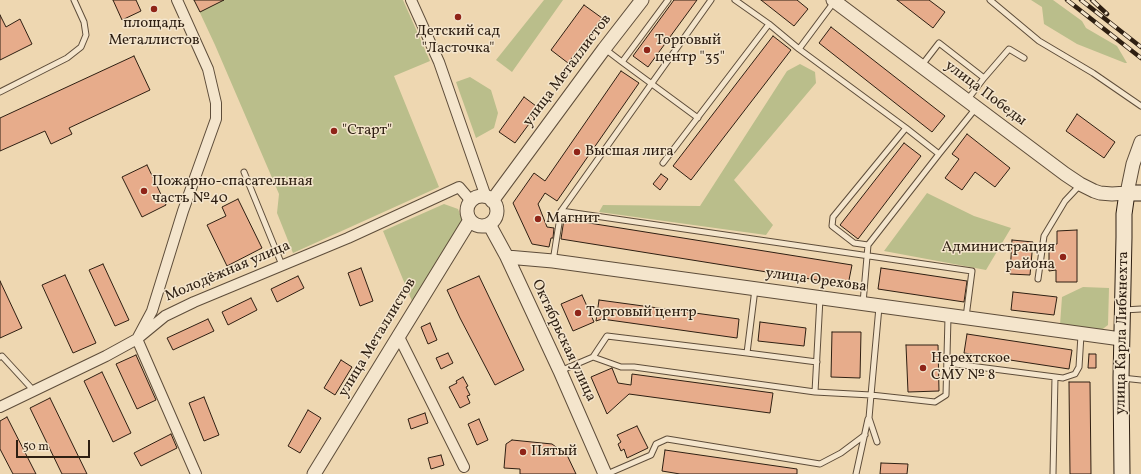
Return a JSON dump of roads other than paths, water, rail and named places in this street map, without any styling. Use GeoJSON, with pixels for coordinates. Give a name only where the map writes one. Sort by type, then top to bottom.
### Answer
{"type":"FeatureCollection","features":[{"type":"Feature","properties":{"kind":"main road","name":"улица Карла Либкнехта"},"geometry":{"type":"LineString","coordinates":[[1122,474],[1121,339],[1124,214],[1134,193]]}},
{"type":"Feature","properties":{"kind":"street"},"geometry":{"type":"LineString","coordinates":[[177,0],[208,69],[216,103],[216,119],[183,211],[152,311],[137,339],[196,474]]}},
{"type":"Feature","properties":{"kind":"street"},"geometry":{"type":"LineString","coordinates":[[411,0],[439,62],[489,199],[495,205],[496,213],[493,221],[485,226],[476,225],[470,220],[467,210],[471,201],[478,197],[489,199]]}},
{"type":"Feature","properties":{"kind":"street","name":"улица Металлистов"},"geometry":{"type":"LineString","coordinates":[[489,199],[642,0]]}},
{"type":"Feature","properties":{"kind":"street","name":"улица Победы"},"geometry":{"type":"LineString","coordinates":[[834,1],[1080,184],[1100,193],[1134,193]]}},
{"type":"Feature","properties":{"kind":"street"},"geometry":{"type":"LineString","coordinates":[[1134,193],[1134,164],[1141,142]]}},
{"type":"Feature","properties":{"kind":"street","name":"Молодёжная улица"},"geometry":{"type":"LineString","coordinates":[[0,407],[106,356],[137,339],[165,316],[348,238],[459,188],[471,201]]}},
{"type":"Feature","properties":{"kind":"street","name":"улица Металлистов"},"geometry":{"type":"LineString","coordinates":[[314,474],[470,220]]}},
{"type":"Feature","properties":{"kind":"street","name":"Октябрьская улица"},"geometry":{"type":"LineString","coordinates":[[490,224],[560,371],[606,474]]}},
{"type":"Feature","properties":{"kind":"street","name":"улица Орехова"},"geometry":{"type":"LineString","coordinates":[[507,257],[553,261],[1121,339]]}},
{"type":"Feature","properties":{"kind":"street"},"geometry":{"type":"LineString","coordinates":[[398,335],[466,471]]}},
{"type":"Feature","properties":{"kind":"lane"},"geometry":{"type":"LineString","coordinates":[[0,92],[67,58],[81,47],[86,35],[84,22],[74,0]]}},
{"type":"Feature","properties":{"kind":"lane"},"geometry":{"type":"LineString","coordinates":[[622,62],[668,0]]}},
{"type":"Feature","properties":{"kind":"lane"},"geometry":{"type":"LineString","coordinates":[[553,261],[561,211],[651,82],[711,0]]}},
{"type":"Feature","properties":{"kind":"lane"},"geometry":{"type":"LineString","coordinates":[[735,0],[769,24],[799,49],[939,154]]}},
{"type":"Feature","properties":{"kind":"lane"},"geometry":{"type":"LineString","coordinates":[[990,0],[1039,41],[1094,73],[1141,106]]}},
{"type":"Feature","properties":{"kind":"lane"},"geometry":{"type":"LineString","coordinates":[[799,49],[834,1]]}},
{"type":"Feature","properties":{"kind":"lane"},"geometry":{"type":"LineString","coordinates":[[663,163],[769,24]]}},
{"type":"Feature","properties":{"kind":"lane"},"geometry":{"type":"LineString","coordinates":[[921,66],[939,43],[984,78]]}},
{"type":"Feature","properties":{"kind":"lane"},"geometry":{"type":"LineString","coordinates":[[604,49],[651,82],[698,118]]}},
{"type":"Feature","properties":{"kind":"lane"},"geometry":{"type":"LineString","coordinates":[[863,304],[868,245],[939,154],[972,104],[984,78],[1009,49],[1024,58]]}},
{"type":"Feature","properties":{"kind":"lane"},"geometry":{"type":"LineString","coordinates":[[868,245],[854,243],[832,226],[833,217],[906,128]]}},
{"type":"Feature","properties":{"kind":"lane"},"geometry":{"type":"LineString","coordinates":[[244,172],[282,265]]}},
{"type":"Feature","properties":{"kind":"lane"},"geometry":{"type":"LineString","coordinates":[[1038,279],[1044,236],[1066,201],[1080,184]]}},
{"type":"Feature","properties":{"kind":"lane"},"geometry":{"type":"LineString","coordinates":[[561,211],[972,271],[966,318]]}},
{"type":"Feature","properties":{"kind":"lane"},"geometry":{"type":"LineString","coordinates":[[748,353],[755,289]]}},
{"type":"Feature","properties":{"kind":"lane"},"geometry":{"type":"LineString","coordinates":[[815,392],[820,298]]}},
{"type":"Feature","properties":{"kind":"lane"},"geometry":{"type":"LineString","coordinates":[[856,474],[869,418],[879,306]]}},
{"type":"Feature","properties":{"kind":"lane"},"geometry":{"type":"LineString","coordinates":[[1122,310],[1141,309]]}},
{"type":"Feature","properties":{"kind":"lane"},"geometry":{"type":"LineString","coordinates":[[593,358],[620,367],[634,367],[815,392],[871,395],[934,402],[946,395],[948,316]]}},
{"type":"Feature","properties":{"kind":"lane"},"geometry":{"type":"LineString","coordinates":[[947,363],[1063,378],[1075,374],[1079,367],[1081,334]]}},
{"type":"Feature","properties":{"kind":"lane"},"geometry":{"type":"LineString","coordinates":[[560,371],[593,358],[607,336],[817,362]]}},
{"type":"Feature","properties":{"kind":"lane"},"geometry":{"type":"LineString","coordinates":[[0,356],[2,356],[34,391]]}},
{"type":"Feature","properties":{"kind":"lane"},"geometry":{"type":"LineString","coordinates":[[1053,474],[1055,377]]}},
{"type":"Feature","properties":{"kind":"lane"},"geometry":{"type":"LineString","coordinates":[[1121,378],[1141,380]]}},
{"type":"Feature","properties":{"kind":"lane"},"geometry":{"type":"LineString","coordinates":[[869,418],[877,442]]}},
{"type":"Feature","properties":{"kind":"lane"},"geometry":{"type":"LineString","coordinates":[[606,474],[651,455],[656,444],[667,439],[820,464],[841,453],[865,435]]}},
{"type":"Feature","properties":{"kind":"railway"},"geometry":{"type":"LineString","coordinates":[[1067,0],[1141,58]]}},
{"type":"Feature","properties":{"kind":"railway"},"geometry":{"type":"LineString","coordinates":[[1081,0],[1141,47]]}},
{"type":"Feature","properties":{"kind":"railway"},"geometry":{"type":"LineString","coordinates":[[1092,0],[1107,14]]}},
{"type":"Feature","properties":{"kind":"place","name":"площадь Металлистов"},"geometry":{"type":"Point","coordinates":[154,9]}},
{"type":"Feature","properties":{"kind":"place","name":"Детский сад \"Ласточка\""},"geometry":{"type":"Point","coordinates":[458,17]}},
{"type":"Feature","properties":{"kind":"place","name":"Торговый центр \"35\""},"geometry":{"type":"Point","coordinates":[647,50]}},
{"type":"Feature","properties":{"kind":"place","name":"\"Старт\""},"geometry":{"type":"Point","coordinates":[334,131]}},
{"type":"Feature","properties":{"kind":"place","name":"Высшая лига"},"geometry":{"type":"Point","coordinates":[577,152]}},
{"type":"Feature","properties":{"kind":"place","name":"Пожарно-спасательная часть №40"},"geometry":{"type":"Point","coordinates":[144,191]}},
{"type":"Feature","properties":{"kind":"place","name":"Магнит"},"geometry":{"type":"Point","coordinates":[538,219]}},
{"type":"Feature","properties":{"kind":"place","name":"Администрация района"},"geometry":{"type":"Point","coordinates":[1063,257]}},
{"type":"Feature","properties":{"kind":"place","name":"Торговый центр"},"geometry":{"type":"Point","coordinates":[578,313]}},
{"type":"Feature","properties":{"kind":"place","name":"Нерехтское СМУ № 8"},"geometry":{"type":"Point","coordinates":[923,368]}},
{"type":"Feature","properties":{"kind":"place","name":"Пятый"},"geometry":{"type":"Point","coordinates":[523,452]}}]}
